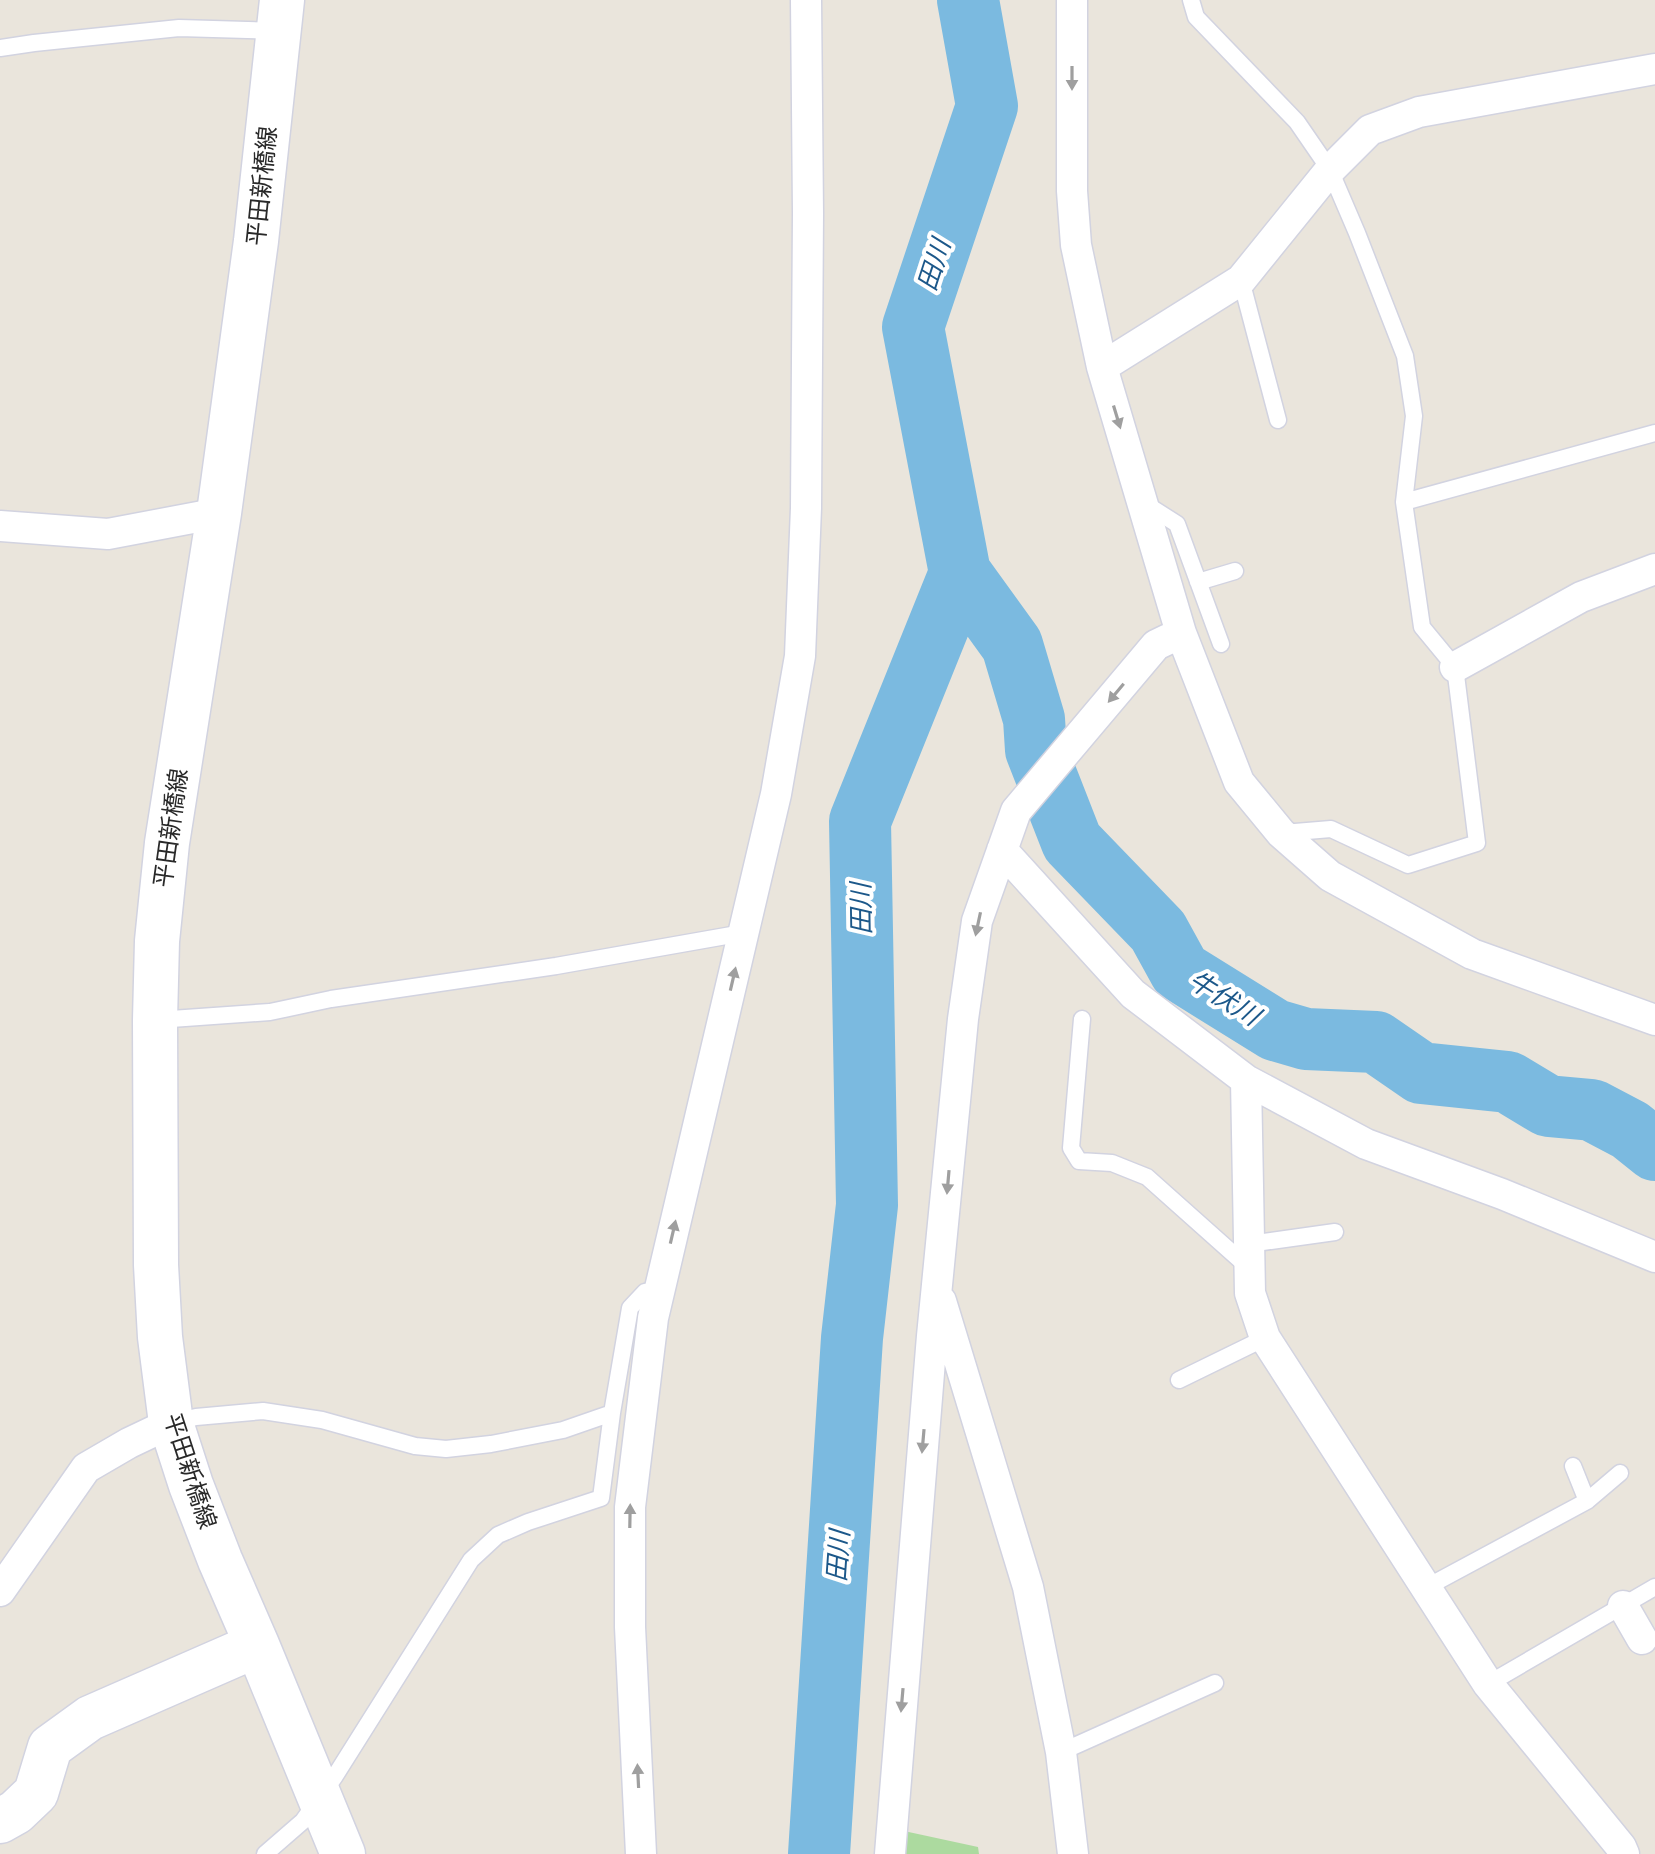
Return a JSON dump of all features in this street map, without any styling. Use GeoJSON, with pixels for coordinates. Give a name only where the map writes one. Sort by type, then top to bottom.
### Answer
{"type":"FeatureCollection","features":[{"type":"Feature","properties":{"kind":"main road","name":"平田新橋線"},"geometry":{"type":"LineString","coordinates":[[280,16],[256,241],[219,513],[167,843],[157,941],[156,1265],[160,1337],[171,1423],[220,1560],[343,1854]]}},
{"type":"Feature","properties":{"kind":"main road"},"geometry":{"type":"LineString","coordinates":[[0,1821],[16,1812],[36,1793],[50,1747],[90,1718],[257,1645]]}},
{"type":"Feature","properties":{"kind":"street"},"geometry":{"type":"LineString","coordinates":[[641,1854],[630,1627],[630,1507],[653,1318],[776,794],[800,656],[807,493],[806,0]]}},
{"type":"Feature","properties":{"kind":"street"},"geometry":{"type":"LineString","coordinates":[[1072,0],[1076,245],[1102,367],[1142,501],[1175,636],[1239,782],[1281,833],[1330,876],[1472,954],[1655,1020]]}},
{"type":"Feature","properties":{"kind":"street"},"geometry":{"type":"LineString","coordinates":[[1102,367],[1241,280],[1330,170],[1370,130],[1419,112],[1655,69]]}},
{"type":"Feature","properties":{"kind":"street"},"geometry":{"type":"LineString","coordinates":[[0,526],[108,534],[219,513]]}},
{"type":"Feature","properties":{"kind":"street"},"geometry":{"type":"LineString","coordinates":[[1455,667],[1581,597],[1655,569]]}},
{"type":"Feature","properties":{"kind":"street"},"geometry":{"type":"LineString","coordinates":[[890,1854],[932,1336],[963,1019],[977,921],[1016,811],[1156,645],[1175,636]]}},
{"type":"Feature","properties":{"kind":"street"},"geometry":{"type":"LineString","coordinates":[[1002,850],[1133,994],[1246,1080],[1366,1144],[1502,1194],[1655,1257]]}},
{"type":"Feature","properties":{"kind":"street"},"geometry":{"type":"LineString","coordinates":[[1246,1080],[1250,1293],[1265,1338],[1488,1684],[1621,1852]]}},
{"type":"Feature","properties":{"kind":"street"},"geometry":{"type":"LineString","coordinates":[[938,1288],[1028,1587],[1061,1752],[1073,1854]]}},
{"type":"Feature","properties":{"kind":"street"},"geometry":{"type":"LineString","coordinates":[[0,1591],[86,1468],[171,1423]]}},
{"type":"Feature","properties":{"kind":"street"},"geometry":{"type":"LineString","coordinates":[[1623,1606],[1642,1639]]}},
{"type":"Feature","properties":{"kind":"lane"},"geometry":{"type":"LineString","coordinates":[[1191,0],[1196,17],[1297,122],[1330,170],[1405,356],[1414,416],[1404,502],[1422,627],[1455,667],[1477,843],[1408,865],[1331,829],[1281,833]]}},
{"type":"Feature","properties":{"kind":"lane"},"geometry":{"type":"LineString","coordinates":[[0,48],[280,16]]}},
{"type":"Feature","properties":{"kind":"lane"},"geometry":{"type":"LineString","coordinates":[[1241,280],[1278,420]]}},
{"type":"Feature","properties":{"kind":"lane"},"geometry":{"type":"LineString","coordinates":[[1404,502],[1655,433]]}},
{"type":"Feature","properties":{"kind":"lane"},"geometry":{"type":"LineString","coordinates":[[1142,501],[1177,524],[1221,644]]}},
{"type":"Feature","properties":{"kind":"lane"},"geometry":{"type":"LineString","coordinates":[[1198,582],[1235,571]]}},
{"type":"Feature","properties":{"kind":"lane"},"geometry":{"type":"LineString","coordinates":[[155,1020],[270,1012],[331,999],[556,966],[743,933]]}},
{"type":"Feature","properties":{"kind":"lane"},"geometry":{"type":"LineString","coordinates":[[1082,1019],[1071,1148],[1079,1161],[1112,1163],[1147,1177],[1249,1256],[1335,1232]]}},
{"type":"Feature","properties":{"kind":"lane"},"geometry":{"type":"LineString","coordinates":[[265,1854],[303,1821],[320,1798],[471,1560],[498,1535],[601,1498],[630,1308],[645,1292],[659,1290]]}},
{"type":"Feature","properties":{"kind":"lane"},"geometry":{"type":"LineString","coordinates":[[1179,1380],[1265,1338]]}},
{"type":"Feature","properties":{"kind":"lane"},"geometry":{"type":"LineString","coordinates":[[171,1423],[196,1417],[263,1411],[322,1420],[415,1446],[446,1449],[563,1430],[612,1413]]}},
{"type":"Feature","properties":{"kind":"lane"},"geometry":{"type":"LineString","coordinates":[[1573,1466],[1587,1501]]}},
{"type":"Feature","properties":{"kind":"lane"},"geometry":{"type":"LineString","coordinates":[[1427,1587],[1587,1501],[1620,1473]]}},
{"type":"Feature","properties":{"kind":"lane"},"geometry":{"type":"LineString","coordinates":[[1488,1684],[1655,1587]]}},
{"type":"Feature","properties":{"kind":"lane"},"geometry":{"type":"LineString","coordinates":[[1061,1752],[1215,1683]]}},
{"type":"Feature","properties":{"kind":"green space"},"geometry":{"type":"Polygon","coordinates":[[[904,1831],[978,1847],[979,1854],[902,1854],[904,1831]]]}},
{"type":"Feature","properties":{"kind":"waterway","name":"田川"},"geometry":{"type":"LineString","coordinates":[[819,1854],[852,1338],[867,1205],[860,821],[960,573],[913,327],[987,106],[968,0]]}},
{"type":"Feature","properties":{"kind":"waterway","name":"牛伏川"},"geometry":{"type":"LineString","coordinates":[[960,573],[1012,645],[1034,719],[1036,750],[1072,842],[1158,931],[1180,971],[1275,1030],[1306,1039],[1376,1042],[1421,1073],[1508,1082],[1548,1106],[1592,1110],[1630,1130],[1655,1150]]}}]}
